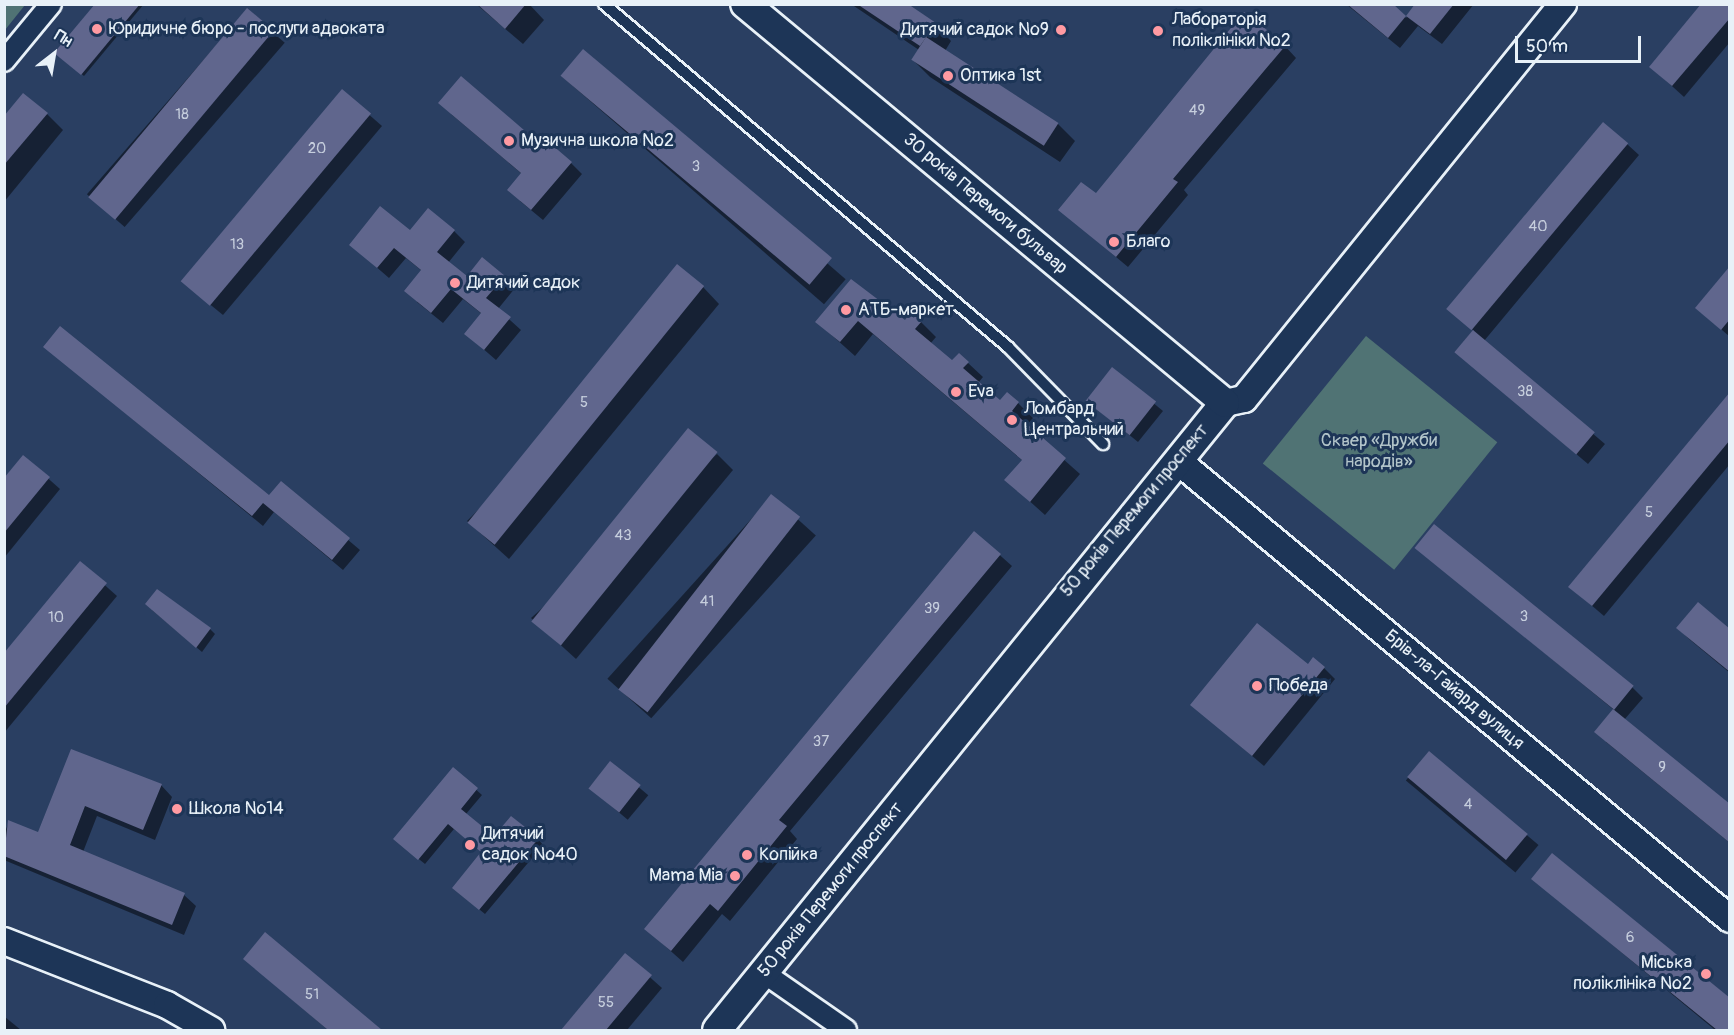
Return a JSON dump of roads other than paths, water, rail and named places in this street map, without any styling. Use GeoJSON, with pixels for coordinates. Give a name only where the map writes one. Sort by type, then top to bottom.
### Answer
{"type":"FeatureCollection","features":[{"type":"Feature","properties":{"kind":"main road","name":"30 років Перемоги бульвар"},"geometry":{"type":"LineString","coordinates":[[745,4],[1224,403]]}},
{"type":"Feature","properties":{"kind":"main road","name":"50 років Перемоги проспект"},"geometry":{"type":"LineString","coordinates":[[717,1030],[765,973],[1071,588],[1224,403]]}},
{"type":"Feature","properties":{"kind":"street"},"geometry":{"type":"LineString","coordinates":[[4,61],[51,4]]}},
{"type":"Feature","properties":{"kind":"street","name":"50 років Перемоги проспект"},"geometry":{"type":"LineString","coordinates":[[1224,403],[1244,399],[1563,4]]}},
{"type":"Feature","properties":{"kind":"street","name":"Брів-ла-Гайард вулиця"},"geometry":{"type":"LineString","coordinates":[[1178,461],[1730,920]]}},
{"type":"Feature","properties":{"kind":"street"},"geometry":{"type":"LineString","coordinates":[[4,941],[167,1005],[211,1030]]}},
{"type":"Feature","properties":{"kind":"street"},"geometry":{"type":"LineString","coordinates":[[765,973],[846,1030]]}},
{"type":"Feature","properties":{"kind":"lane"},"geometry":{"type":"LineString","coordinates":[[604,4],[1008,347],[1103,444]]}},
{"type":"Feature","properties":{"kind":"place","name":"Юридичне бюро - послуги адвоката"},"geometry":{"type":"Point","coordinates":[97,29]}},
{"type":"Feature","properties":{"kind":"place","name":"Дитячий садок №9"},"geometry":{"type":"Point","coordinates":[1061,30]}},
{"type":"Feature","properties":{"kind":"place","name":"Лабораторія поліклініки №2"},"geometry":{"type":"Point","coordinates":[1158,31]}},
{"type":"Feature","properties":{"kind":"place","name":"Оптика 1st"},"geometry":{"type":"Point","coordinates":[948,76]}},
{"type":"Feature","properties":{"kind":"place","name":"Музична школа №2"},"geometry":{"type":"Point","coordinates":[509,141]}},
{"type":"Feature","properties":{"kind":"place","name":"Благо"},"geometry":{"type":"Point","coordinates":[1114,242]}},
{"type":"Feature","properties":{"kind":"place","name":"Дитячий садок"},"geometry":{"type":"Point","coordinates":[455,283]}},
{"type":"Feature","properties":{"kind":"place","name":"АТБ-маркет"},"geometry":{"type":"Point","coordinates":[846,310]}},
{"type":"Feature","properties":{"kind":"place","name":"Eva"},"geometry":{"type":"Point","coordinates":[956,392]}},
{"type":"Feature","properties":{"kind":"place","name":"Ломбард Центральний"},"geometry":{"type":"Point","coordinates":[1012,420]}},
{"type":"Feature","properties":{"kind":"place","name":"Победа"},"geometry":{"type":"Point","coordinates":[1257,686]}},
{"type":"Feature","properties":{"kind":"place","name":"Школа №14"},"geometry":{"type":"Point","coordinates":[177,809]}},
{"type":"Feature","properties":{"kind":"place","name":"Дитячий садок №40"},"geometry":{"type":"Point","coordinates":[470,845]}},
{"type":"Feature","properties":{"kind":"place","name":"Копійка"},"geometry":{"type":"Point","coordinates":[747,855]}},
{"type":"Feature","properties":{"kind":"place","name":"Mama Mia"},"geometry":{"type":"Point","coordinates":[735,876]}},
{"type":"Feature","properties":{"kind":"place","name":"Міська поліклініка №2"},"geometry":{"type":"Point","coordinates":[1706,974]}},
{"type":"Feature","properties":{"kind":"park label","name":"Сквер «Дружби народів»"},"geometry":{"type":"Point","coordinates":[1379,452]}}]}
